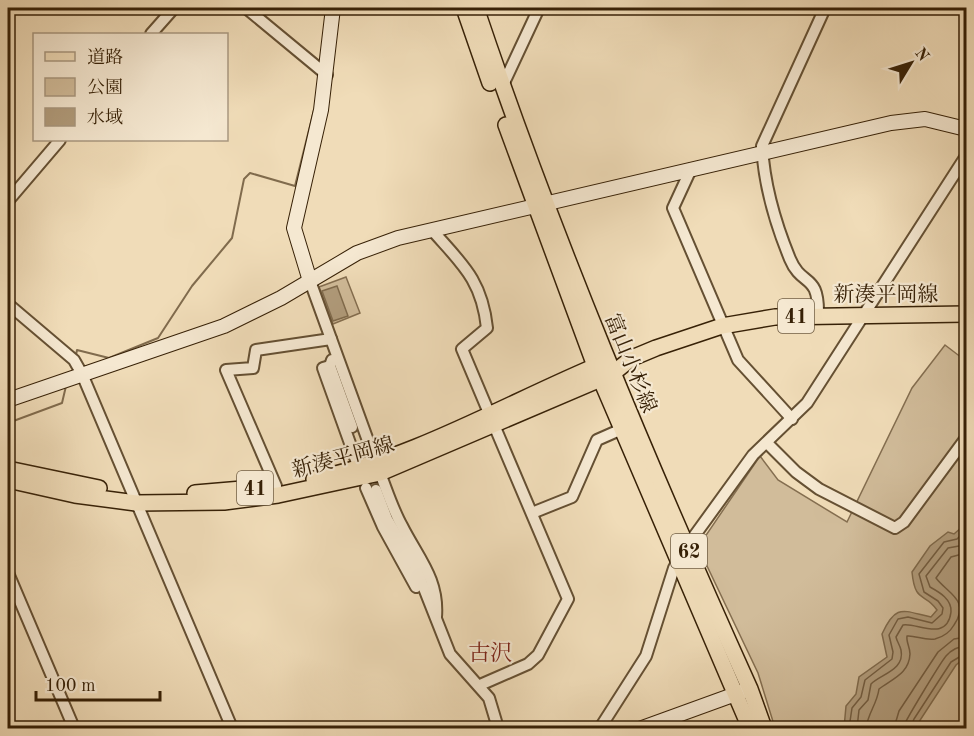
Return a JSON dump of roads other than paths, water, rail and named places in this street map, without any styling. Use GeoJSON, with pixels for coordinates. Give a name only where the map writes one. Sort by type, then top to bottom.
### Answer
{"type":"FeatureCollection","features":[{"type":"Feature","properties":{"kind":"main road","name":"富山小杉線"},"geometry":{"type":"LineString","coordinates":[[464,8],[603,370],[743,692],[764,729]]}},
{"type":"Feature","properties":{"kind":"main road","name":"富山小杉線"},"geometry":{"type":"LineString","coordinates":[[476,8],[540,204]]}},
{"type":"Feature","properties":{"kind":"main road","name":"新湊平岡線"},"geometry":{"type":"LineString","coordinates":[[8,480],[75,495],[224,502],[332,486],[380,474],[491,419],[603,370],[722,326],[775,317],[966,314]]}},
{"type":"Feature","properties":{"kind":"main road","name":"富山小杉線"},"geometry":{"type":"LineString","coordinates":[[603,370],[622,429],[682,553]]}},
{"type":"Feature","properties":{"kind":"main road","name":"新湊平岡線"},"geometry":{"type":"LineString","coordinates":[[8,469],[133,498],[276,486],[327,477],[357,456],[491,419]]}},
{"type":"Feature","properties":{"kind":"main road","name":"富山小杉線"},"geometry":{"type":"LineString","coordinates":[[743,692],[750,729]]}},
{"type":"Feature","properties":{"kind":"street"},"geometry":{"type":"LineString","coordinates":[[152,33],[174,8]]}},
{"type":"Feature","properties":{"kind":"street"},"geometry":{"type":"LineString","coordinates":[[246,8],[327,75]]}},
{"type":"Feature","properties":{"kind":"street"},"geometry":{"type":"LineString","coordinates":[[333,8],[327,75],[294,228],[334,351],[371,449],[357,456],[323,368],[330,366],[334,351]]}},
{"type":"Feature","properties":{"kind":"street"},"geometry":{"type":"LineString","coordinates":[[502,87],[538,8]]}},
{"type":"Feature","properties":{"kind":"street"},"geometry":{"type":"LineString","coordinates":[[818,315],[819,297],[814,284],[802,275],[790,259],[763,166],[762,146],[825,8]]}},
{"type":"Feature","properties":{"kind":"street"},"geometry":{"type":"LineString","coordinates":[[8,400],[224,326],[373,246],[540,204],[911,119],[925,119],[966,129]]}},
{"type":"Feature","properties":{"kind":"street"},"geometry":{"type":"LineString","coordinates":[[8,201],[59,141]]}},
{"type":"Feature","properties":{"kind":"street"},"geometry":{"type":"LineString","coordinates":[[600,729],[646,656],[682,553],[753,455],[807,403],[966,156]]}},
{"type":"Feature","properties":{"kind":"street"},"geometry":{"type":"LineString","coordinates":[[691,169],[673,208],[738,360],[792,419]]}},
{"type":"Feature","properties":{"kind":"street"},"geometry":{"type":"LineString","coordinates":[[432,230],[472,276],[480,295],[487,328],[462,349],[568,599],[538,654],[528,664],[480,685]]}},
{"type":"Feature","properties":{"kind":"street"},"geometry":{"type":"LineString","coordinates":[[8,304],[74,360],[82,374],[232,729]]}},
{"type":"Feature","properties":{"kind":"street"},"geometry":{"type":"LineString","coordinates":[[276,486],[226,370],[253,368],[256,350],[331,339]]}},
{"type":"Feature","properties":{"kind":"street"},"geometry":{"type":"LineString","coordinates":[[532,513],[572,497],[597,440],[622,429]]}},
{"type":"Feature","properties":{"kind":"street"},"geometry":{"type":"LineString","coordinates":[[767,443],[796,472],[819,489],[895,528],[904,522],[966,438]]}},
{"type":"Feature","properties":{"kind":"street"},"geometry":{"type":"LineString","coordinates":[[380,474],[401,525],[425,565],[438,597],[436,620]]}},
{"type":"Feature","properties":{"kind":"street"},"geometry":{"type":"LineString","coordinates":[[371,489],[416,568],[450,654],[480,685],[489,698],[498,729]]}},
{"type":"Feature","properties":{"kind":"street"},"geometry":{"type":"LineString","coordinates":[[8,573],[74,729]]}},
{"type":"Feature","properties":{"kind":"street"},"geometry":{"type":"LineString","coordinates":[[642,729],[743,692]]}},
{"type":"Feature","properties":{"kind":"water"},"geometry":{"type":"Polygon","coordinates":[[[337,286],[348,316],[333,321],[322,291],[337,286]]]}},
{"type":"Feature","properties":{"kind":"water"},"geometry":{"type":"Polygon","coordinates":[[[966,508],[966,657],[956,665],[915,728],[844,728],[846,706],[856,694],[859,677],[887,657],[882,634],[892,617],[896,613],[907,612],[931,617],[937,610],[915,589],[912,572],[930,546],[948,532],[954,534],[962,527],[961,509],[966,508]]]}},
{"type":"Feature","properties":{"kind":"waterway"},"geometry":{"type":"LineString","coordinates":[[76,355],[77,350],[109,358],[158,338],[192,286],[232,238],[244,179],[250,173],[295,186],[314,110]]}},
{"type":"Feature","properties":{"kind":"waterway"},"geometry":{"type":"LineString","coordinates":[[8,423],[62,403],[66,386]]}},
{"type":"Feature","properties":{"kind":"district","name":"古沢"},"geometry":{"type":"Point","coordinates":[490,652]}}]}
